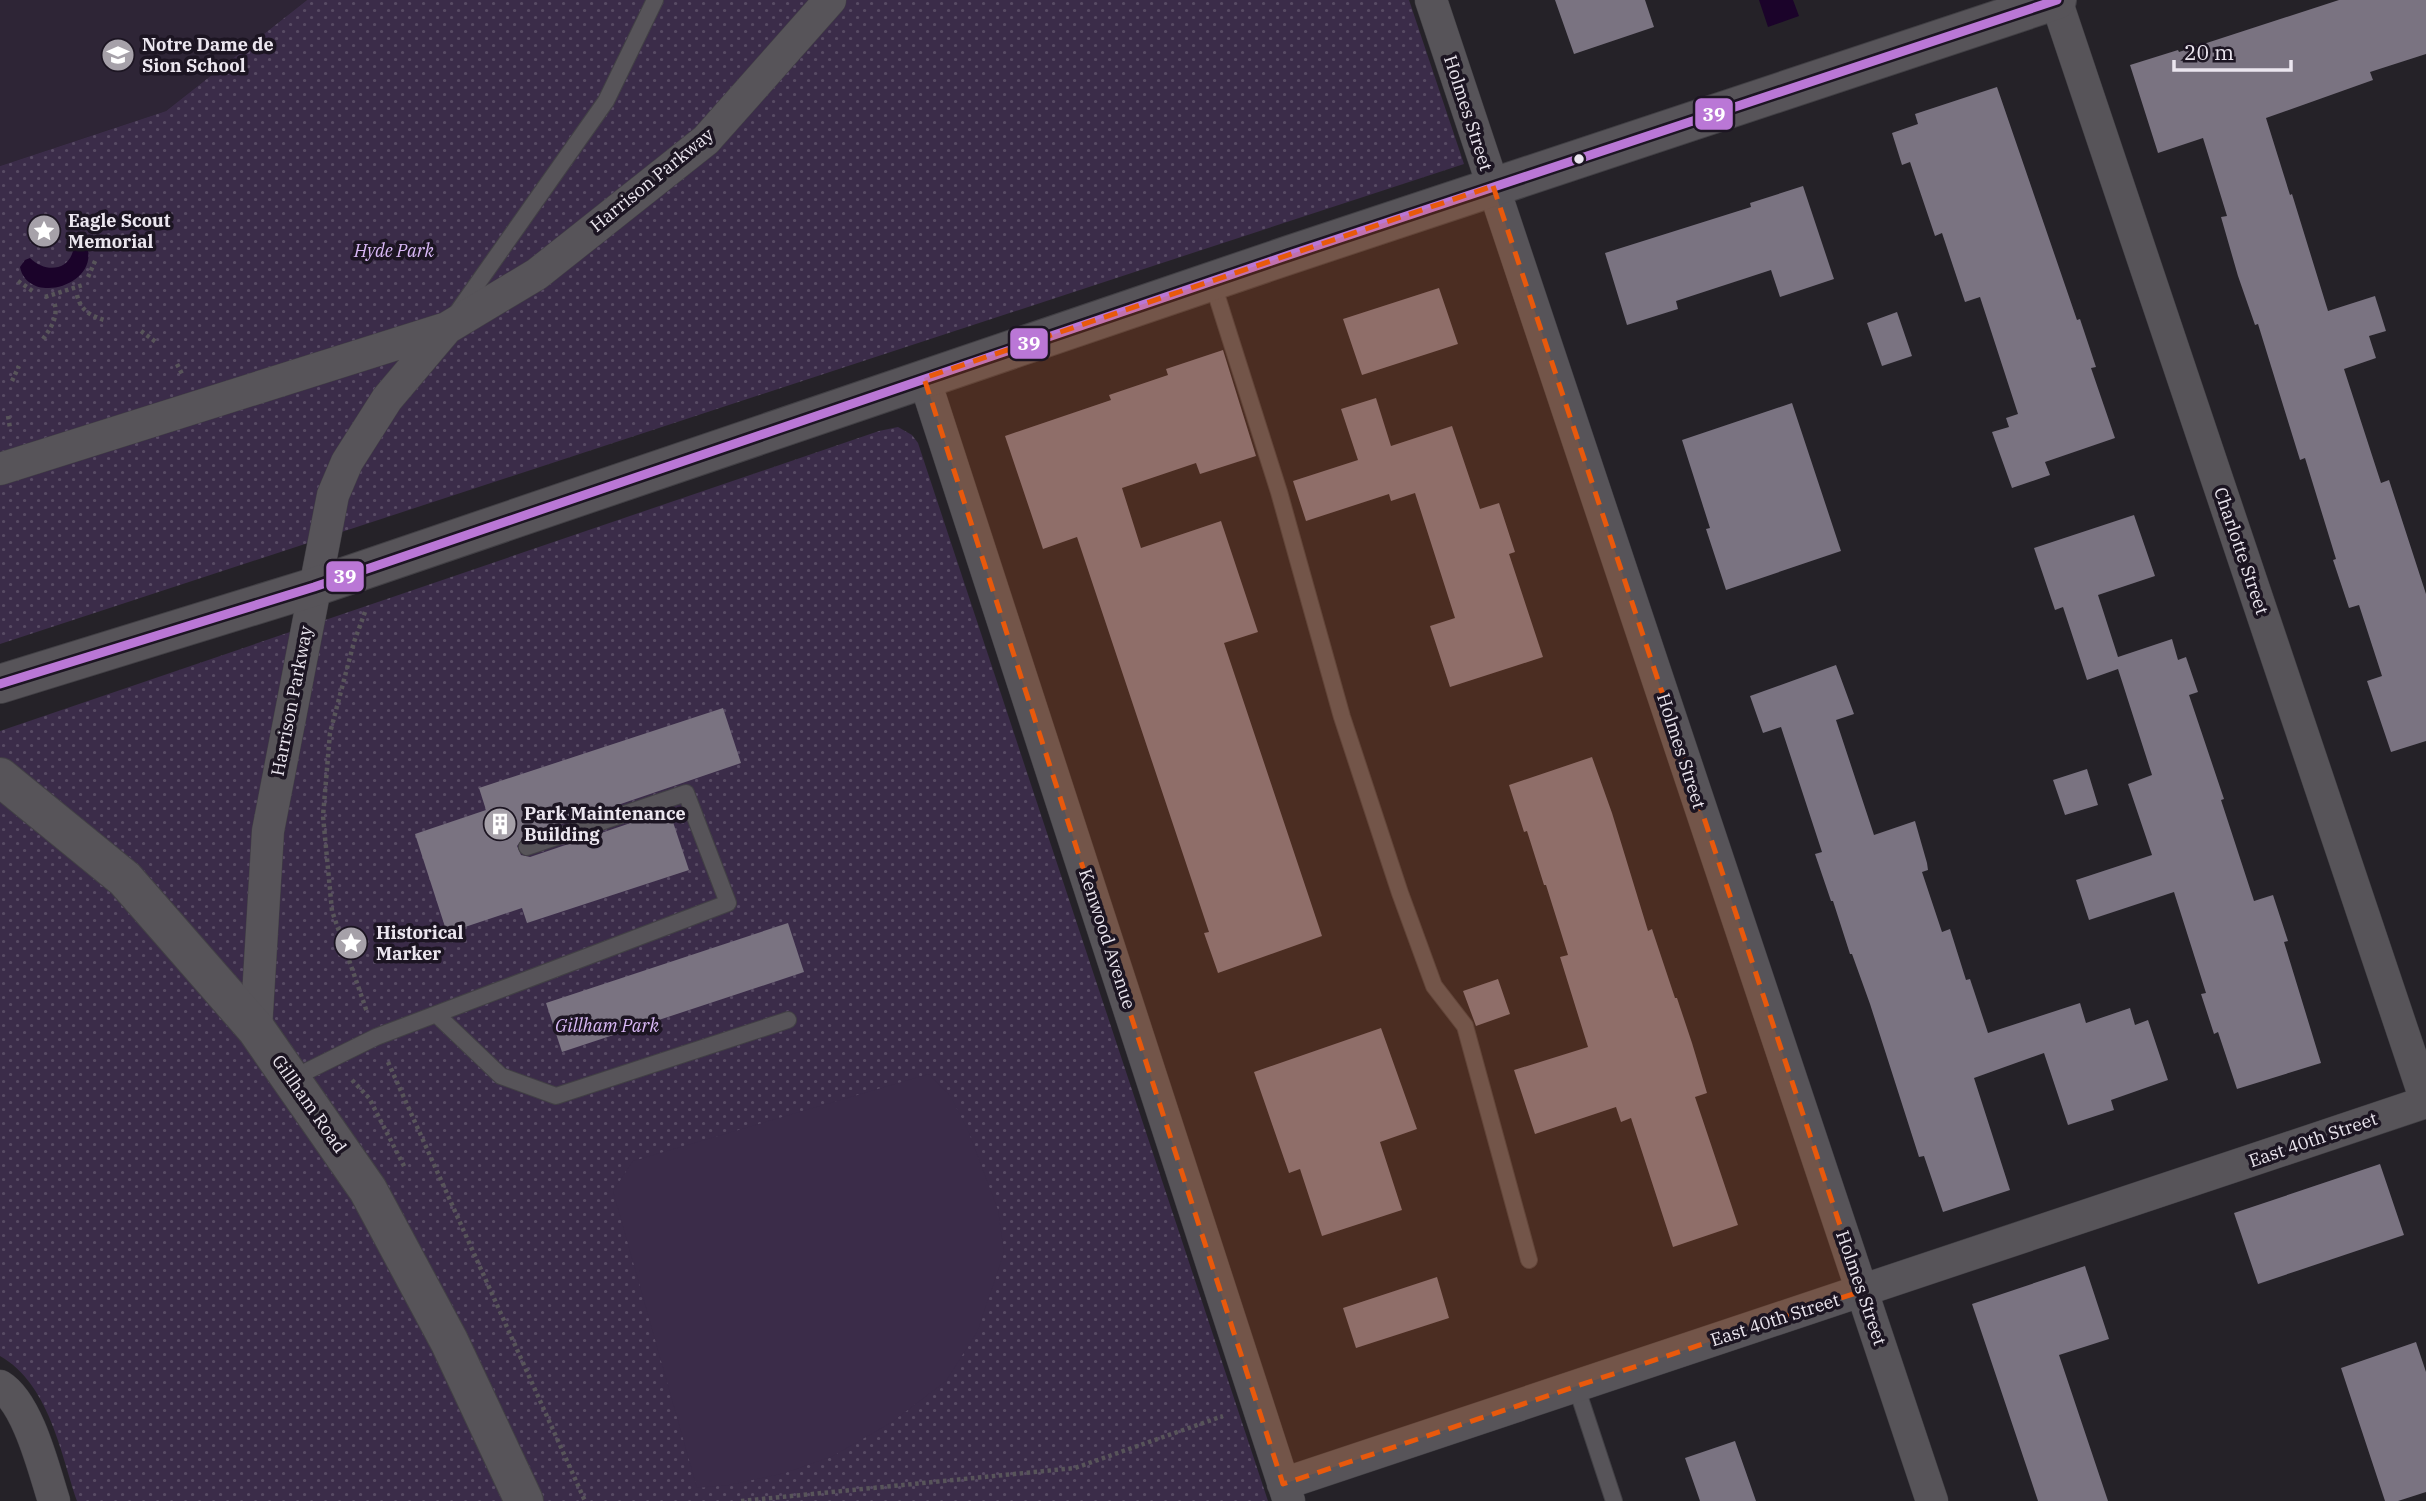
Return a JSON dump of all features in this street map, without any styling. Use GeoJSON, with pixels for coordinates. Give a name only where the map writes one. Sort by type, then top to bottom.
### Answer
{"type":"FeatureCollection","features":[{"type":"Feature","properties":{"kind":"main road"},"geometry":{"type":"LineString","coordinates":[[0,684],[314,587],[1493,186],[2056,0]]}},
{"type":"Feature","properties":{"kind":"main road","name":"Gillham Road"},"geometry":{"type":"LineString","coordinates":[[0,777],[125,879],[256,1029],[368,1190],[449,1341],[524,1501]]}},
{"type":"Feature","properties":{"kind":"street","name":"Harrison Parkway"},"geometry":{"type":"LineString","coordinates":[[0,469],[447,328],[537,274],[706,140],[830,0]]}},
{"type":"Feature","properties":{"kind":"street","name":"Holmes Street"},"geometry":{"type":"LineString","coordinates":[[1431,0],[1932,1501]]}},
{"type":"Feature","properties":{"kind":"street","name":"Charlotte Street"},"geometry":{"type":"LineString","coordinates":[[2056,0],[2426,1101]]}},
{"type":"Feature","properties":{"kind":"street","name":"Harrison Parkway"},"geometry":{"type":"LineString","coordinates":[[256,1029],[268,831],[333,495],[347,463],[387,399],[447,328]]}},
{"type":"Feature","properties":{"kind":"street","name":"Kenwood Avenue"},"geometry":{"type":"LineString","coordinates":[[924,378],[1286,1493]]}},
{"type":"Feature","properties":{"kind":"street","name":"East 40th Street"},"geometry":{"type":"LineString","coordinates":[[1286,1493],[1576,1386],[2426,1101]]}},
{"type":"Feature","properties":{"kind":"street"},"geometry":{"type":"LineString","coordinates":[[0,1386],[7,1390],[29,1426],[54,1501]]}},
{"type":"Feature","properties":{"kind":"lane"},"geometry":{"type":"LineString","coordinates":[[447,328],[606,101],[655,0]]}},
{"type":"Feature","properties":{"kind":"lane"},"geometry":{"type":"LineString","coordinates":[[1212,281],[1279,492],[1342,717],[1396,882],[1434,986],[1465,1026],[1529,1260]]}},
{"type":"Feature","properties":{"kind":"lane"},"geometry":{"type":"LineString","coordinates":[[291,1079],[376,1037],[728,903],[686,793],[527,847]]}},
{"type":"Feature","properties":{"kind":"lane"},"geometry":{"type":"LineString","coordinates":[[436,1014],[501,1076],[556,1096],[788,1020]]}},
{"type":"Feature","properties":{"kind":"lane"},"geometry":{"type":"LineString","coordinates":[[1576,1386],[1615,1501]]}},
{"type":"Feature","properties":{"kind":"path"},"geometry":{"type":"LineString","coordinates":[[88,277],[96,258]]}},
{"type":"Feature","properties":{"kind":"path"},"geometry":{"type":"LineString","coordinates":[[19,281],[34,292]]}},
{"type":"Feature","properties":{"kind":"path"},"geometry":{"type":"LineString","coordinates":[[45,297],[83,285]]}},
{"type":"Feature","properties":{"kind":"path"},"geometry":{"type":"LineString","coordinates":[[77,295],[83,310],[93,317],[107,321]]}},
{"type":"Feature","properties":{"kind":"path"},"geometry":{"type":"LineString","coordinates":[[43,338],[51,329],[56,316],[54,302]]}},
{"type":"Feature","properties":{"kind":"path"},"geometry":{"type":"LineString","coordinates":[[141,331],[156,342]]}},
{"type":"Feature","properties":{"kind":"path"},"geometry":{"type":"LineString","coordinates":[[177,364],[182,374]]}},
{"type":"Feature","properties":{"kind":"path"},"geometry":{"type":"LineString","coordinates":[[12,381],[19,366]]}},
{"type":"Feature","properties":{"kind":"path"},"geometry":{"type":"LineString","coordinates":[[8,416],[10,429]]}},
{"type":"Feature","properties":{"kind":"path"},"geometry":{"type":"LineString","coordinates":[[366,608],[354,642],[330,733],[323,816],[332,911],[376,1037],[585,1501]]}},
{"type":"Feature","properties":{"kind":"path"},"geometry":{"type":"LineString","coordinates":[[741,1501],[1075,1468],[1225,1416]]}},
{"type":"Feature","properties":{"kind":"highlighted area"},"geometry":{"type":"Polygon","coordinates":[[[1493,186],[1862,1291],[1283,1484],[924,378],[1493,186]]]}},
{"type":"Feature","properties":{"kind":"shaded area","name":"Notre Dame de Sion School"},"geometry":{"type":"Polygon","coordinates":[[[0,0],[307,0],[166,111],[0,166],[0,0]]]}},
{"type":"Feature","properties":{"kind":"shaded area"},"geometry":{"type":"Polygon","coordinates":[[[1759,0],[1793,0],[1799,16],[1768,27],[1759,0]]]}},
{"type":"Feature","properties":{"kind":"shaded area"},"geometry":{"type":"Polygon","coordinates":[[[82,244],[88,250],[87,263],[81,274],[72,282],[60,287],[35,286],[26,279],[20,267],[30,258],[50,268],[63,265],[69,260],[74,245],[82,244]]]}},
{"type":"Feature","properties":{"kind":"green space","name":"Hyde Park"},"geometry":{"type":"Polygon","coordinates":[[[307,0],[1409,0],[1464,164],[0,644],[0,166],[166,111],[307,0]]]}},
{"type":"Feature","properties":{"kind":"green space","name":"Gillham Park"},"geometry":{"type":"Polygon","coordinates":[[[898,427],[912,435],[918,443],[1268,1501],[77,1501],[58,1441],[41,1401],[17,1368],[0,1356],[0,731],[879,431],[898,427]]]}},
{"type":"Feature","properties":{"kind":"green space"},"geometry":{"type":"Polygon","coordinates":[[[929,1074],[951,1097],[969,1133],[998,1210],[1004,1253],[977,1332],[946,1381],[892,1422],[833,1456],[785,1473],[729,1485],[697,1488],[613,1191],[633,1161],[929,1074]]]}},
{"type":"Feature","properties":{"kind":"building"},"geometry":{"type":"Polygon","coordinates":[[[1555,0],[1645,0],[1654,27],[1574,54],[1555,0]]]}},
{"type":"Feature","properties":{"kind":"building"},"geometry":{"type":"Polygon","coordinates":[[[2339,0],[2426,0],[2426,54],[2370,72],[2373,80],[2266,118],[2328,311],[2375,296],[2386,331],[2369,336],[2376,358],[2344,369],[2381,483],[2389,480],[2426,594],[2426,741],[2391,752],[2367,681],[2382,676],[2359,605],[2349,608],[2305,458],[2300,460],[2258,324],[2255,325],[2238,276],[2221,217],[2227,216],[2203,138],[2158,153],[2130,65],[2178,50],[2179,52],[2339,0]]]}},
{"type":"Feature","properties":{"kind":"building"},"geometry":{"type":"Polygon","coordinates":[[[1997,87],[2077,320],[2080,319],[2096,367],[2091,368],[2115,438],[2045,462],[2050,475],[2012,488],[1992,432],[2009,427],[2006,418],[2018,414],[1980,297],[1965,302],[1942,233],[1935,236],[1910,162],[1902,165],[1892,133],[1918,124],[1915,114],[1997,87]]]}},
{"type":"Feature","properties":{"kind":"building"},"geometry":{"type":"Polygon","coordinates":[[[1803,186],[1834,279],[1780,297],[1771,270],[1676,301],[1678,309],[1627,325],[1605,253],[1751,207],[1750,203],[1803,186]]]}},
{"type":"Feature","properties":{"kind":"building"},"geometry":{"type":"Polygon","coordinates":[[[1439,288],[1458,344],[1362,375],[1343,319],[1439,288]]]}},
{"type":"Feature","properties":{"kind":"building"},"geometry":{"type":"Polygon","coordinates":[[[1897,312],[1912,356],[1882,366],[1867,323],[1897,312]]]}},
{"type":"Feature","properties":{"kind":"building"},"geometry":{"type":"Polygon","coordinates":[[[1223,350],[1256,456],[1200,474],[1196,463],[1122,488],[1141,548],[1221,521],[1258,632],[1224,643],[1322,936],[1218,973],[1204,933],[1209,932],[1077,537],[1043,549],[1005,436],[1111,400],[1109,395],[1168,375],[1166,369],[1223,350]]]}},
{"type":"Feature","properties":{"kind":"building"},"geometry":{"type":"Polygon","coordinates":[[[1376,398],[1391,446],[1452,426],[1480,509],[1499,503],[1515,552],[1509,554],[1543,657],[1450,687],[1430,626],[1455,618],[1415,493],[1391,501],[1389,494],[1306,521],[1293,481],[1358,460],[1341,409],[1376,398]]]}},
{"type":"Feature","properties":{"kind":"building"},"geometry":{"type":"Polygon","coordinates":[[[1792,403],[1841,551],[1726,590],[1682,440],[1792,403]]]}},
{"type":"Feature","properties":{"kind":"building"},"geometry":{"type":"Polygon","coordinates":[[[2134,515],[2155,576],[2098,595],[2118,657],[2172,639],[2178,660],[2186,657],[2198,692],[2189,695],[2254,901],[2273,895],[2288,941],[2284,942],[2321,1063],[2237,1089],[2218,1032],[2214,1034],[2201,994],[2206,993],[2174,892],[2089,920],[2076,880],[2152,855],[2128,784],[2152,775],[2118,669],[2087,680],[2063,607],[2055,610],[2034,548],[2134,515]]]}},
{"type":"Feature","properties":{"kind":"building"},"geometry":{"type":"Polygon","coordinates":[[[1836,665],[1854,714],[1836,720],[1874,835],[1915,821],[1928,870],[1922,872],[1942,932],[1950,929],[1966,980],[1970,979],[1988,1033],[2080,1003],[2086,1023],[2130,1008],[2135,1025],[2148,1020],[2168,1080],[2111,1100],[2114,1110],[2068,1125],[2044,1053],[1974,1078],[2010,1190],[1943,1212],[1924,1156],[1919,1157],[1870,1004],[1815,854],[1822,852],[1781,727],[1763,733],[1750,696],[1836,665]]]}},
{"type":"Feature","properties":{"kind":"building","name":"Park Maintenance Building"},"geometry":{"type":"Polygon","coordinates":[[[723,708],[741,763],[524,837],[517,846],[521,855],[530,857],[669,810],[689,870],[527,923],[522,908],[447,933],[415,834],[486,810],[479,788],[723,708]]]}},
{"type":"Feature","properties":{"kind":"building"},"geometry":{"type":"Polygon","coordinates":[[[1592,757],[1648,931],[1652,929],[1692,1043],[1707,1093],[1695,1097],[1738,1225],[1673,1247],[1631,1118],[1621,1122],[1616,1107],[1535,1134],[1514,1070],[1588,1047],[1560,957],[1568,955],[1546,885],[1527,831],[1524,832],[1509,785],[1592,757]]]}},
{"type":"Feature","properties":{"kind":"building"},"geometry":{"type":"Polygon","coordinates":[[[2087,769],[2098,805],[2065,815],[2053,780],[2087,769]]]}},
{"type":"Feature","properties":{"kind":"building"},"geometry":{"type":"Polygon","coordinates":[[[788,923],[804,972],[562,1052],[546,1003],[788,923]]]}},
{"type":"Feature","properties":{"kind":"building"},"geometry":{"type":"Polygon","coordinates":[[[1498,979],[1510,1014],[1476,1026],[1463,991],[1498,979]]]}},
{"type":"Feature","properties":{"kind":"building"},"geometry":{"type":"Polygon","coordinates":[[[1381,1028],[1417,1129],[1380,1142],[1402,1210],[1322,1236],[1300,1169],[1289,1173],[1254,1072],[1381,1028]]]}},
{"type":"Feature","properties":{"kind":"building"},"geometry":{"type":"Polygon","coordinates":[[[2380,1164],[2404,1235],[2258,1284],[2234,1213],[2380,1164]]]}},
{"type":"Feature","properties":{"kind":"building"},"geometry":{"type":"Polygon","coordinates":[[[2085,1266],[2109,1339],[2059,1355],[2108,1501],[2038,1501],[1972,1304],[2085,1266]]]}},
{"type":"Feature","properties":{"kind":"building"},"geometry":{"type":"Polygon","coordinates":[[[1437,1277],[1449,1318],[1356,1348],[1343,1308],[1437,1277]]]}},
{"type":"Feature","properties":{"kind":"building"},"geometry":{"type":"Polygon","coordinates":[[[2416,1342],[2426,1372],[2426,1492],[2398,1501],[2385,1501],[2341,1368],[2416,1342]]]}},
{"type":"Feature","properties":{"kind":"building"},"geometry":{"type":"Polygon","coordinates":[[[1735,1441],[1756,1501],[1700,1501],[1685,1458],[1735,1441]]]}},
{"type":"Feature","properties":{"kind":"transit line","name":"39"},"geometry":{"type":"LineString","coordinates":[[0,684],[314,587],[1289,255],[2057,0]]}},
{"type":"Feature","properties":{"kind":"place","name":"Notre Dame de Sion School"},"geometry":{"type":"Point","coordinates":[118,55]}},
{"type":"Feature","properties":{"kind":"place","name":"Eagle Scout Memorial"},"geometry":{"type":"Point","coordinates":[44,231]}},
{"type":"Feature","properties":{"kind":"place","name":"Park Maintenance Building"},"geometry":{"type":"Point","coordinates":[500,824]}},
{"type":"Feature","properties":{"kind":"place","name":"Historical Marker"},"geometry":{"type":"Point","coordinates":[351,943]}}]}
